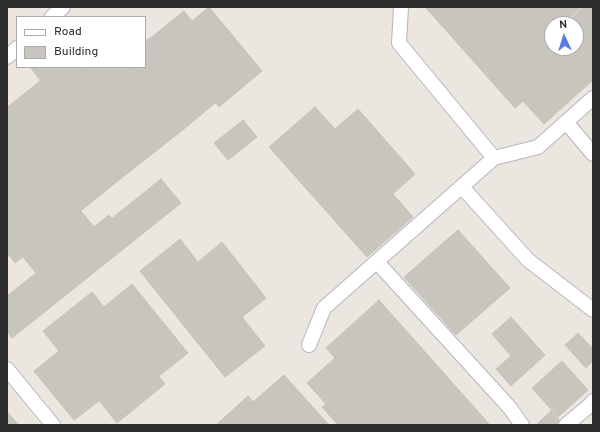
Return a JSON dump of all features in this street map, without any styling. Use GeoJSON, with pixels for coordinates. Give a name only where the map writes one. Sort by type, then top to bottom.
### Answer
{"type":"FeatureCollection","features":[{"type":"Feature","properties":{"kind":"street"},"geometry":{"type":"LineString","coordinates":[[53,16],[63,7]]}},
{"type":"Feature","properties":{"kind":"street"},"geometry":{"type":"LineString","coordinates":[[401,7],[399,43],[494,158]]}},
{"type":"Feature","properties":{"kind":"street"},"geometry":{"type":"LineString","coordinates":[[7,57],[16,49]]}},
{"type":"Feature","properties":{"kind":"street"},"geometry":{"type":"LineString","coordinates":[[309,345],[324,308],[494,158],[538,147],[593,98]]}},
{"type":"Feature","properties":{"kind":"street"},"geometry":{"type":"LineString","coordinates":[[566,122],[593,154]]}},
{"type":"Feature","properties":{"kind":"street"},"geometry":{"type":"LineString","coordinates":[[462,187],[528,260],[593,310]]}},
{"type":"Feature","properties":{"kind":"street"},"geometry":{"type":"LineString","coordinates":[[377,262],[510,408],[522,425]]}},
{"type":"Feature","properties":{"kind":"street"},"geometry":{"type":"LineString","coordinates":[[7,369],[53,425]]}},
{"type":"Feature","properties":{"kind":"street"},"geometry":{"type":"LineString","coordinates":[[566,425],[593,401]]}},
{"type":"Feature","properties":{"kind":"building"},"geometry":{"type":"Polygon","coordinates":[[[209,7],[262,71],[219,107],[158,32],[184,11],[192,21],[209,7]]]}},
{"type":"Feature","properties":{"kind":"building"},"geometry":{"type":"Polygon","coordinates":[[[425,7],[447,7],[435,18],[425,7]]]}},
{"type":"Feature","properties":{"kind":"building"},"geometry":{"type":"Polygon","coordinates":[[[447,7],[519,7],[544,35],[544,56],[574,56],[515,108],[435,18],[447,7]]]}},
{"type":"Feature","properties":{"kind":"building"},"geometry":{"type":"Polygon","coordinates":[[[519,7],[542,7],[550,16],[544,16],[544,35],[519,7]]]}},
{"type":"Feature","properties":{"kind":"building"},"geometry":{"type":"Polygon","coordinates":[[[542,7],[582,7],[571,16],[550,16],[542,7]]]}},
{"type":"Feature","properties":{"kind":"building"},"geometry":{"type":"Polygon","coordinates":[[[584,7],[593,7],[593,39],[584,47],[584,16],[574,16],[584,7]]]}},
{"type":"Feature","properties":{"kind":"building"},"geometry":{"type":"Polygon","coordinates":[[[158,32],[215,103],[184,129],[135,68],[146,68],[146,41],[158,32]]]}},
{"type":"Feature","properties":{"kind":"building"},"geometry":{"type":"Polygon","coordinates":[[[593,39],[593,80],[544,124],[523,101],[574,56],[584,56],[584,47],[593,39]]]}},
{"type":"Feature","properties":{"kind":"building"},"geometry":{"type":"Polygon","coordinates":[[[31,68],[82,68],[151,155],[119,180],[31,68]]]}},
{"type":"Feature","properties":{"kind":"building"},"geometry":{"type":"Polygon","coordinates":[[[82,68],[135,68],[184,129],[151,155],[82,68]]]}},
{"type":"Feature","properties":{"kind":"building"},"geometry":{"type":"Polygon","coordinates":[[[40,81],[119,180],[88,205],[9,106],[40,81]]]}},
{"type":"Feature","properties":{"kind":"building"},"geometry":{"type":"Polygon","coordinates":[[[9,106],[88,205],[15,263],[7,253],[7,108],[9,106]]]}},
{"type":"Feature","properties":{"kind":"building"},"geometry":{"type":"Polygon","coordinates":[[[315,107],[335,129],[358,109],[415,174],[393,194],[413,217],[367,257],[269,147],[315,107]]]}},
{"type":"Feature","properties":{"kind":"building"},"geometry":{"type":"Polygon","coordinates":[[[243,120],[257,137],[228,160],[214,143],[243,120]]]}},
{"type":"Feature","properties":{"kind":"building"},"geometry":{"type":"Polygon","coordinates":[[[161,179],[181,203],[131,243],[111,219],[161,179]]]}},
{"type":"Feature","properties":{"kind":"building"},"geometry":{"type":"Polygon","coordinates":[[[81,211],[94,227],[109,215],[131,243],[12,338],[7,331],[7,296],[36,273],[23,257],[81,211]]]}},
{"type":"Feature","properties":{"kind":"building"},"geometry":{"type":"Polygon","coordinates":[[[458,230],[510,288],[456,335],[404,277],[458,230]]]}},
{"type":"Feature","properties":{"kind":"building"},"geometry":{"type":"Polygon","coordinates":[[[180,239],[198,262],[222,242],[266,298],[242,317],[265,346],[225,377],[140,271],[180,239]]]}},
{"type":"Feature","properties":{"kind":"building"},"geometry":{"type":"Polygon","coordinates":[[[132,284],[188,353],[159,376],[104,307],[132,284]]]}},
{"type":"Feature","properties":{"kind":"building"},"geometry":{"type":"Polygon","coordinates":[[[92,292],[165,384],[117,423],[43,331],[92,292]]]}},
{"type":"Feature","properties":{"kind":"building"},"geometry":{"type":"Polygon","coordinates":[[[379,300],[490,425],[395,425],[326,348],[379,300]]]}},
{"type":"Feature","properties":{"kind":"building"},"geometry":{"type":"Polygon","coordinates":[[[511,317],[545,355],[511,386],[496,369],[511,356],[492,334],[511,317]]]}},
{"type":"Feature","properties":{"kind":"building"},"geometry":{"type":"Polygon","coordinates":[[[578,333],[593,349],[593,361],[586,368],[565,345],[578,333]]]}},
{"type":"Feature","properties":{"kind":"building"},"geometry":{"type":"Polygon","coordinates":[[[59,351],[99,401],[74,420],[34,371],[59,351]]]}},
{"type":"Feature","properties":{"kind":"building"},"geometry":{"type":"Polygon","coordinates":[[[335,358],[395,425],[338,425],[322,407],[326,404],[307,383],[335,358]]]}},
{"type":"Feature","properties":{"kind":"building"},"geometry":{"type":"Polygon","coordinates":[[[562,361],[588,390],[558,417],[532,388],[562,361]]]}},
{"type":"Feature","properties":{"kind":"building"},"geometry":{"type":"Polygon","coordinates":[[[284,375],[329,425],[216,425],[248,396],[253,402],[284,375]]]}},
{"type":"Feature","properties":{"kind":"building"},"geometry":{"type":"Polygon","coordinates":[[[551,411],[561,422],[557,425],[536,425],[551,411]]]}},
{"type":"Feature","properties":{"kind":"building"},"geometry":{"type":"Polygon","coordinates":[[[7,412],[19,425],[7,425],[7,412]]]}}]}
